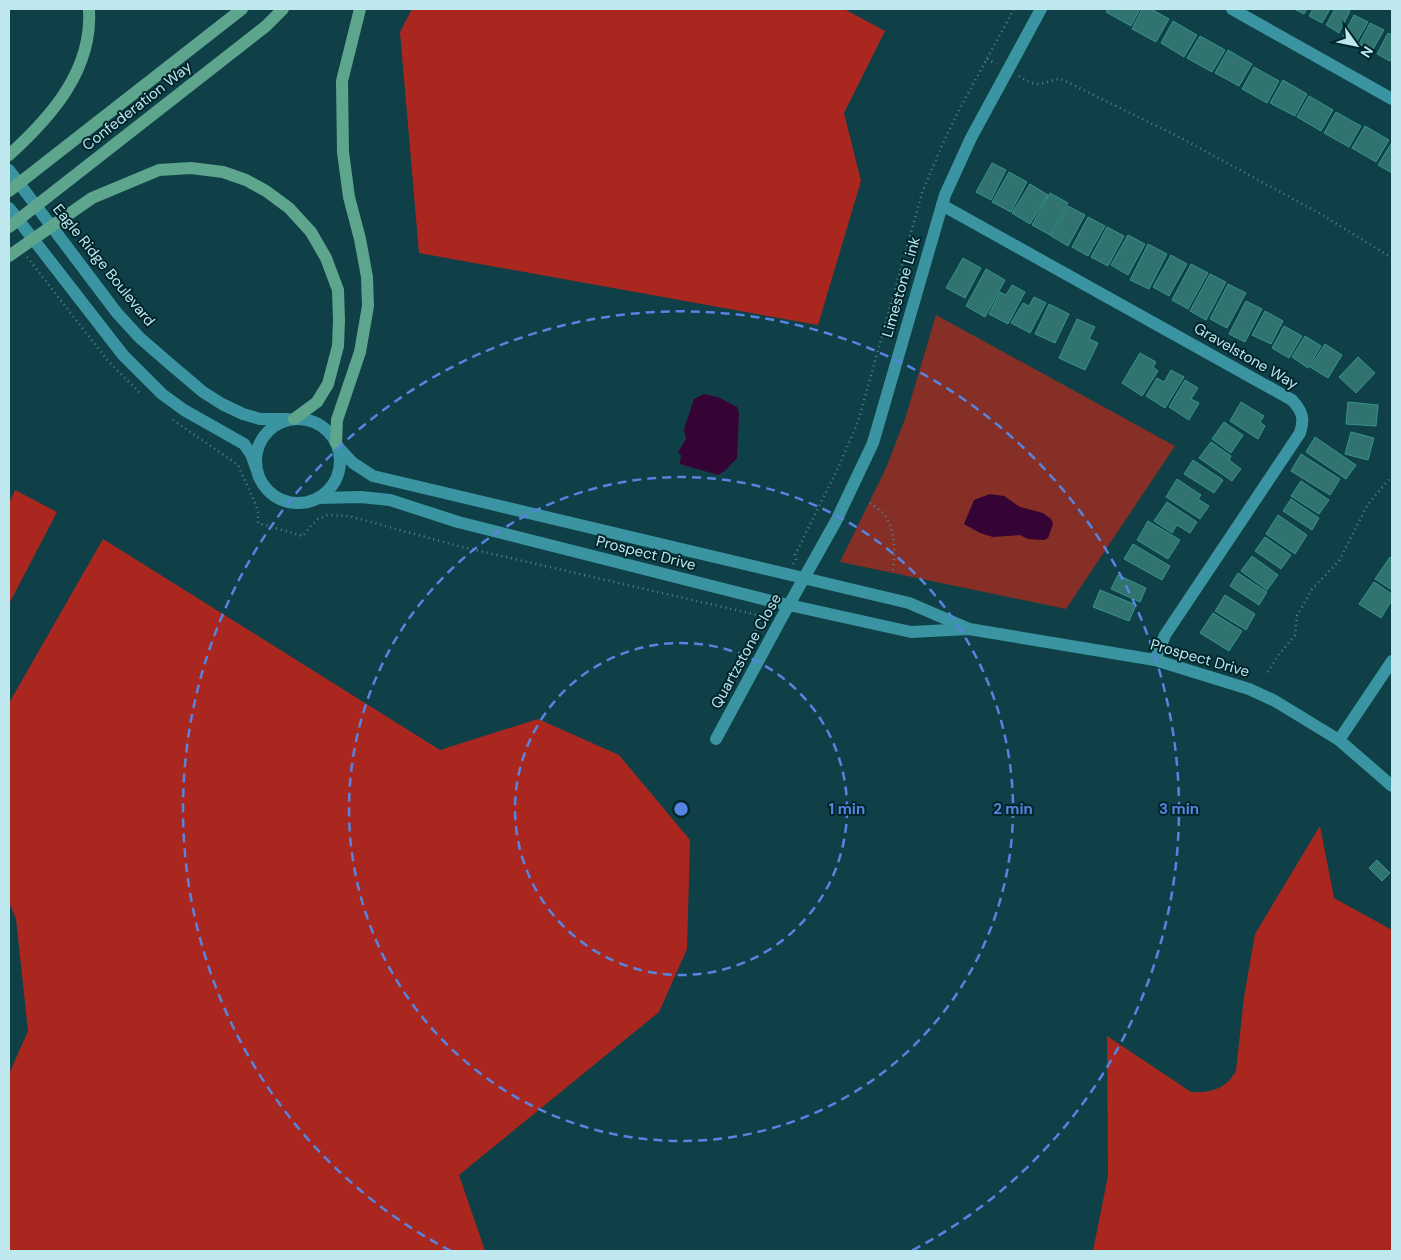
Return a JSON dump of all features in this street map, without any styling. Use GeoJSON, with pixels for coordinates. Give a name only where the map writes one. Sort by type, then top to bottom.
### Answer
{"type":"FeatureCollection","features":[{"type":"Feature","properties":{"kind":"main road"},"geometry":{"type":"LineString","coordinates":[[9,155],[38,128],[64,95],[80,64],[90,25],[89,9]]}},
{"type":"Feature","properties":{"kind":"main road","name":"Confederation Way"},"geometry":{"type":"LineString","coordinates":[[9,192],[242,9]]}},
{"type":"Feature","properties":{"kind":"main road","name":"Confederation Way"},"geometry":{"type":"LineString","coordinates":[[9,227],[266,26],[284,9]]}},
{"type":"Feature","properties":{"kind":"main road"},"geometry":{"type":"LineString","coordinates":[[338,445],[337,420],[360,352],[368,306],[367,277],[360,239],[349,197],[343,152],[342,81],[360,9]]}},
{"type":"Feature","properties":{"kind":"main road"},"geometry":{"type":"LineString","coordinates":[[9,256],[92,198],[159,170],[191,168],[223,172],[252,184],[289,208],[311,232],[326,258],[338,290],[338,346],[328,384],[317,402],[291,419]]}},
{"type":"Feature","properties":{"kind":"street","name":"Limestone Link"},"geometry":{"type":"LineString","coordinates":[[804,578],[836,521],[873,443],[942,205],[958,164],[1041,9]]}},
{"type":"Feature","properties":{"kind":"street"},"geometry":{"type":"LineString","coordinates":[[1232,9],[1392,99]]}},
{"type":"Feature","properties":{"kind":"street","name":"Eagle Ridge Boulevard"},"geometry":{"type":"LineString","coordinates":[[9,170],[117,313],[140,338],[203,392],[222,404],[243,414],[268,420],[291,419]]}},
{"type":"Feature","properties":{"kind":"street","name":"Gravelstone Way"},"geometry":{"type":"LineString","coordinates":[[942,205],[1292,400],[1303,414],[1304,423],[1300,433],[1165,635],[1155,660]]}},
{"type":"Feature","properties":{"kind":"street"},"geometry":{"type":"LineString","coordinates":[[9,208],[123,355],[143,377],[184,410],[244,444],[251,454],[256,468],[264,486],[278,498],[303,503],[318,498],[326,493],[334,483],[339,472],[341,459],[338,445],[333,436],[324,427],[313,421],[301,418],[291,419],[276,424],[266,432],[256,455],[256,468]]}},
{"type":"Feature","properties":{"kind":"street","name":"Prospect Drive"},"geometry":{"type":"LineString","coordinates":[[338,445],[353,463],[373,476],[909,603],[969,629]]}},
{"type":"Feature","properties":{"kind":"street","name":"Prospect Drive"},"geometry":{"type":"LineString","coordinates":[[318,498],[361,497],[390,500],[458,522],[789,604],[911,632],[969,629],[1155,660],[1249,689],[1275,701],[1339,740],[1392,786]]}},
{"type":"Feature","properties":{"kind":"street","name":"Quartzstone Close"},"geometry":{"type":"LineString","coordinates":[[716,739],[804,578]]}},
{"type":"Feature","properties":{"kind":"street"},"geometry":{"type":"LineString","coordinates":[[1339,740],[1392,661]]}},
{"type":"Feature","properties":{"kind":"path"},"geometry":{"type":"LineString","coordinates":[[796,560],[795,555],[839,466],[858,422],[922,193],[943,143],[1014,9]]}},
{"type":"Feature","properties":{"kind":"path"},"geometry":{"type":"LineString","coordinates":[[986,59],[1034,83],[1040,84],[1061,80],[1155,125],[1319,213],[1392,258]]}},
{"type":"Feature","properties":{"kind":"path"},"geometry":{"type":"LineString","coordinates":[[1268,672],[1277,657],[1295,635],[1297,616],[1308,596],[1321,578],[1339,561],[1368,504],[1392,476]]}},
{"type":"Feature","properties":{"kind":"path"},"geometry":{"type":"LineString","coordinates":[[870,503],[883,513],[891,531],[894,553],[892,574]]}},
{"type":"Feature","properties":{"kind":"path"},"geometry":{"type":"LineString","coordinates":[[261,524],[304,536],[309,528],[318,520],[328,516],[349,516],[458,546],[762,616],[738,670]]}},
{"type":"Feature","properties":{"kind":"shaded area"},"geometry":{"type":"Polygon","coordinates":[[[412,9],[844,9],[885,31],[844,113],[861,181],[818,325],[419,253],[400,32],[412,9]]]}},
{"type":"Feature","properties":{"kind":"shaded area"},"geometry":{"type":"Polygon","coordinates":[[[936,315],[1175,446],[1066,609],[840,562],[886,468],[905,419],[936,315]]]}},
{"type":"Feature","properties":{"kind":"shaded area"},"geometry":{"type":"Polygon","coordinates":[[[704,394],[718,397],[737,407],[739,413],[737,458],[725,471],[718,475],[680,464],[681,455],[678,452],[686,439],[684,429],[694,399],[704,394]]]}},
{"type":"Feature","properties":{"kind":"shaded area"},"geometry":{"type":"Polygon","coordinates":[[[15,490],[57,512],[9,604],[9,503],[15,490]]]}},
{"type":"Feature","properties":{"kind":"shaded area"},"geometry":{"type":"Polygon","coordinates":[[[990,494],[1004,496],[1020,507],[1043,513],[1051,519],[1053,524],[1048,538],[1044,540],[1028,539],[1020,535],[993,537],[980,533],[964,524],[974,500],[990,494]]]}},
{"type":"Feature","properties":{"kind":"shaded area"},"geometry":{"type":"Polygon","coordinates":[[[103,539],[440,750],[538,719],[619,755],[690,840],[687,949],[659,1012],[459,1175],[485,1251],[9,1251],[9,1074],[28,1031],[16,919],[9,902],[9,703],[103,539]]]}},
{"type":"Feature","properties":{"kind":"shaded area"},"geometry":{"type":"Polygon","coordinates":[[[1320,826],[1334,898],[1392,930],[1392,1251],[1093,1251],[1108,1176],[1107,1036],[1191,1092],[1211,1091],[1228,1082],[1236,1071],[1244,997],[1255,934],[1320,826]]]}},
{"type":"Feature","properties":{"kind":"building"},"geometry":{"type":"Polygon","coordinates":[[[1108,9],[1140,9],[1131,26],[1106,12],[1108,9]]]}},
{"type":"Feature","properties":{"kind":"building"},"geometry":{"type":"Polygon","coordinates":[[[1142,9],[1151,9],[1169,19],[1156,42],[1132,29],[1142,9]]]}},
{"type":"Feature","properties":{"kind":"building"},"geometry":{"type":"Polygon","coordinates":[[[1294,9],[1307,9],[1304,14],[1294,9]]]}},
{"type":"Feature","properties":{"kind":"building"},"geometry":{"type":"Polygon","coordinates":[[[1313,9],[1330,9],[1322,23],[1309,16],[1313,9]]]}},
{"type":"Feature","properties":{"kind":"building"},"geometry":{"type":"Polygon","coordinates":[[[1335,9],[1350,11],[1339,33],[1326,25],[1335,9]]]}},
{"type":"Feature","properties":{"kind":"building"},"geometry":{"type":"Polygon","coordinates":[[[1354,15],[1368,22],[1356,43],[1343,36],[1354,15]]]}},
{"type":"Feature","properties":{"kind":"building"},"geometry":{"type":"Polygon","coordinates":[[[1173,21],[1197,35],[1184,57],[1161,43],[1173,21]]]}},
{"type":"Feature","properties":{"kind":"building"},"geometry":{"type":"Polygon","coordinates":[[[1370,23],[1384,30],[1372,51],[1359,44],[1370,23]]]}},
{"type":"Feature","properties":{"kind":"building"},"geometry":{"type":"Polygon","coordinates":[[[1388,33],[1392,35],[1392,57],[1390,61],[1377,54],[1388,33]]]}},
{"type":"Feature","properties":{"kind":"building"},"geometry":{"type":"Polygon","coordinates":[[[1200,36],[1225,50],[1212,72],[1187,58],[1200,36]]]}},
{"type":"Feature","properties":{"kind":"building"},"geometry":{"type":"Polygon","coordinates":[[[1228,50],[1252,64],[1239,86],[1215,73],[1228,50]]]}},
{"type":"Feature","properties":{"kind":"building"},"geometry":{"type":"Polygon","coordinates":[[[1254,67],[1279,81],[1267,103],[1242,89],[1254,67]]]}},
{"type":"Feature","properties":{"kind":"building"},"geometry":{"type":"Polygon","coordinates":[[[1283,80],[1307,94],[1295,116],[1270,103],[1283,80]]]}},
{"type":"Feature","properties":{"kind":"building"},"geometry":{"type":"Polygon","coordinates":[[[1309,96],[1333,110],[1321,131],[1297,117],[1309,96]]]}},
{"type":"Feature","properties":{"kind":"building"},"geometry":{"type":"Polygon","coordinates":[[[1336,112],[1361,126],[1349,147],[1324,133],[1336,112]]]}},
{"type":"Feature","properties":{"kind":"building"},"geometry":{"type":"Polygon","coordinates":[[[1365,126],[1389,140],[1376,162],[1352,148],[1365,126]]]}},
{"type":"Feature","properties":{"kind":"building"},"geometry":{"type":"Polygon","coordinates":[[[1392,142],[1392,173],[1378,165],[1392,142]]]}},
{"type":"Feature","properties":{"kind":"building"},"geometry":{"type":"Polygon","coordinates":[[[992,163],[1006,170],[991,200],[976,192],[992,163]]]}},
{"type":"Feature","properties":{"kind":"building"},"geometry":{"type":"Polygon","coordinates":[[[1009,172],[1027,182],[1011,212],[992,202],[1009,172]]]}},
{"type":"Feature","properties":{"kind":"building"},"geometry":{"type":"Polygon","coordinates":[[[1030,184],[1048,195],[1030,224],[1012,213],[1030,184]]]}},
{"type":"Feature","properties":{"kind":"building"},"geometry":{"type":"Polygon","coordinates":[[[1050,193],[1068,203],[1050,235],[1032,225],[1050,193]]]}},
{"type":"Feature","properties":{"kind":"building"},"geometry":{"type":"Polygon","coordinates":[[[1068,206],[1085,215],[1068,246],[1051,236],[1068,206]]]}},
{"type":"Feature","properties":{"kind":"building"},"geometry":{"type":"Polygon","coordinates":[[[1088,217],[1105,226],[1088,256],[1072,247],[1088,217]]]}},
{"type":"Feature","properties":{"kind":"building"},"geometry":{"type":"Polygon","coordinates":[[[1107,227],[1124,236],[1108,266],[1091,257],[1107,227]]]}},
{"type":"Feature","properties":{"kind":"building"},"geometry":{"type":"Polygon","coordinates":[[[1128,235],[1145,244],[1128,275],[1111,265],[1128,235]]]}},
{"type":"Feature","properties":{"kind":"building"},"geometry":{"type":"Polygon","coordinates":[[[1148,244],[1167,254],[1149,289],[1130,280],[1148,244]]]}},
{"type":"Feature","properties":{"kind":"building"},"geometry":{"type":"Polygon","coordinates":[[[1171,255],[1187,264],[1169,296],[1153,287],[1171,255]]]}},
{"type":"Feature","properties":{"kind":"building"},"geometry":{"type":"Polygon","coordinates":[[[963,258],[981,268],[965,298],[946,288],[963,258]]]}},
{"type":"Feature","properties":{"kind":"building"},"geometry":{"type":"Polygon","coordinates":[[[1191,264],[1208,273],[1188,309],[1172,300],[1191,264]]]}},
{"type":"Feature","properties":{"kind":"building"},"geometry":{"type":"Polygon","coordinates":[[[986,269],[1005,280],[985,317],[966,306],[986,269]]]}},
{"type":"Feature","properties":{"kind":"building"},"geometry":{"type":"Polygon","coordinates":[[[1210,274],[1226,282],[1206,320],[1190,311],[1210,274]]]}},
{"type":"Feature","properties":{"kind":"building"},"geometry":{"type":"Polygon","coordinates":[[[1228,284],[1246,293],[1227,328],[1210,319],[1228,284]]]}},
{"type":"Feature","properties":{"kind":"building"},"geometry":{"type":"Polygon","coordinates":[[[1012,285],[1025,292],[1008,324],[989,314],[1000,292],[1006,295],[1012,285]]]}},
{"type":"Feature","properties":{"kind":"building"},"geometry":{"type":"Polygon","coordinates":[[[1034,297],[1046,303],[1030,333],[1011,323],[1023,303],[1029,306],[1034,297]]]}},
{"type":"Feature","properties":{"kind":"building"},"geometry":{"type":"Polygon","coordinates":[[[1246,301],[1262,309],[1245,342],[1229,334],[1246,301]]]}},
{"type":"Feature","properties":{"kind":"building"},"geometry":{"type":"Polygon","coordinates":[[[1049,304],[1069,314],[1055,343],[1035,334],[1049,304]]]}},
{"type":"Feature","properties":{"kind":"building"},"geometry":{"type":"Polygon","coordinates":[[[1265,311],[1283,321],[1271,344],[1252,335],[1265,311]]]}},
{"type":"Feature","properties":{"kind":"building"},"geometry":{"type":"Polygon","coordinates":[[[1077,319],[1095,327],[1089,339],[1098,343],[1085,370],[1059,358],[1077,319]]]}},
{"type":"Feature","properties":{"kind":"building"},"geometry":{"type":"Polygon","coordinates":[[[1284,326],[1302,336],[1289,358],[1272,348],[1284,326]]]}},
{"type":"Feature","properties":{"kind":"building"},"geometry":{"type":"Polygon","coordinates":[[[1305,336],[1321,346],[1308,368],[1292,357],[1305,336]]]}},
{"type":"Feature","properties":{"kind":"building"},"geometry":{"type":"Polygon","coordinates":[[[1325,344],[1342,355],[1328,378],[1310,367],[1325,344]]]}},
{"type":"Feature","properties":{"kind":"building"},"geometry":{"type":"Polygon","coordinates":[[[1140,353],[1156,362],[1153,367],[1158,371],[1142,396],[1122,383],[1140,353]]]}},
{"type":"Feature","properties":{"kind":"building"},"geometry":{"type":"Polygon","coordinates":[[[1358,357],[1375,373],[1356,393],[1339,377],[1358,357]]]}},
{"type":"Feature","properties":{"kind":"building"},"geometry":{"type":"Polygon","coordinates":[[[1171,370],[1184,377],[1165,408],[1146,396],[1157,378],[1164,382],[1171,370]]]}},
{"type":"Feature","properties":{"kind":"building"},"geometry":{"type":"Polygon","coordinates":[[[1185,380],[1198,388],[1191,399],[1199,403],[1189,420],[1169,407],[1185,380]]]}},
{"type":"Feature","properties":{"kind":"building"},"geometry":{"type":"Polygon","coordinates":[[[1241,402],[1264,416],[1260,422],[1265,426],[1258,439],[1230,421],[1241,402]]]}},
{"type":"Feature","properties":{"kind":"building"},"geometry":{"type":"Polygon","coordinates":[[[1348,402],[1378,405],[1376,426],[1346,424],[1348,402]]]}},
{"type":"Feature","properties":{"kind":"building"},"geometry":{"type":"Polygon","coordinates":[[[1224,422],[1243,435],[1231,453],[1212,439],[1224,422]]]}},
{"type":"Feature","properties":{"kind":"building"},"geometry":{"type":"Polygon","coordinates":[[[1351,432],[1374,438],[1368,460],[1345,454],[1351,432]]]}},
{"type":"Feature","properties":{"kind":"building"},"geometry":{"type":"Polygon","coordinates":[[[1315,437],[1356,465],[1346,479],[1306,452],[1315,437]]]}},
{"type":"Feature","properties":{"kind":"building"},"geometry":{"type":"Polygon","coordinates":[[[1211,442],[1231,456],[1229,460],[1241,469],[1232,481],[1199,458],[1211,442]]]}},
{"type":"Feature","properties":{"kind":"building"},"geometry":{"type":"Polygon","coordinates":[[[1301,454],[1340,479],[1330,495],[1291,471],[1301,454]]]}},
{"type":"Feature","properties":{"kind":"building"},"geometry":{"type":"Polygon","coordinates":[[[1193,460],[1223,480],[1214,493],[1184,474],[1193,460]]]}},
{"type":"Feature","properties":{"kind":"building"},"geometry":{"type":"Polygon","coordinates":[[[1177,479],[1201,495],[1198,499],[1209,506],[1200,519],[1166,497],[1177,479]]]}},
{"type":"Feature","properties":{"kind":"building"},"geometry":{"type":"Polygon","coordinates":[[[1301,481],[1329,500],[1319,514],[1291,496],[1301,481]]]}},
{"type":"Feature","properties":{"kind":"building"},"geometry":{"type":"Polygon","coordinates":[[[1291,499],[1319,518],[1312,530],[1283,511],[1291,499]]]}},
{"type":"Feature","properties":{"kind":"building"},"geometry":{"type":"Polygon","coordinates":[[[1167,502],[1197,522],[1190,533],[1177,525],[1172,533],[1154,521],[1167,502]]]}},
{"type":"Feature","properties":{"kind":"building"},"geometry":{"type":"Polygon","coordinates":[[[1278,515],[1307,535],[1295,554],[1266,534],[1278,515]]]}},
{"type":"Feature","properties":{"kind":"building"},"geometry":{"type":"Polygon","coordinates":[[[1148,521],[1180,540],[1168,559],[1137,540],[1148,521]]]}},
{"type":"Feature","properties":{"kind":"building"},"geometry":{"type":"Polygon","coordinates":[[[1265,537],[1291,555],[1281,569],[1255,551],[1265,537]]]}},
{"type":"Feature","properties":{"kind":"building"},"geometry":{"type":"Polygon","coordinates":[[[1133,544],[1170,566],[1162,580],[1124,559],[1133,544]]]}},
{"type":"Feature","properties":{"kind":"building"},"geometry":{"type":"Polygon","coordinates":[[[1252,556],[1278,575],[1267,590],[1241,571],[1252,556]]]}},
{"type":"Feature","properties":{"kind":"building"},"geometry":{"type":"Polygon","coordinates":[[[1390,557],[1392,559],[1392,590],[1375,579],[1390,557]]]}},
{"type":"Feature","properties":{"kind":"building"},"geometry":{"type":"Polygon","coordinates":[[[1238,573],[1267,592],[1259,605],[1230,586],[1238,573]]]}},
{"type":"Feature","properties":{"kind":"building"},"geometry":{"type":"Polygon","coordinates":[[[1118,575],[1146,588],[1140,602],[1111,589],[1118,575]]]}},
{"type":"Feature","properties":{"kind":"building"},"geometry":{"type":"Polygon","coordinates":[[[1374,582],[1392,594],[1392,600],[1381,618],[1359,604],[1374,582]]]}},
{"type":"Feature","properties":{"kind":"building"},"geometry":{"type":"Polygon","coordinates":[[[1100,590],[1136,605],[1129,621],[1093,607],[1100,590]]]}},
{"type":"Feature","properties":{"kind":"building"},"geometry":{"type":"Polygon","coordinates":[[[1225,595],[1255,614],[1246,630],[1215,611],[1225,595]]]}},
{"type":"Feature","properties":{"kind":"building"},"geometry":{"type":"Polygon","coordinates":[[[1213,613],[1242,631],[1229,651],[1200,633],[1213,613]]]}},
{"type":"Feature","properties":{"kind":"building"},"geometry":{"type":"Polygon","coordinates":[[[1377,860],[1390,873],[1382,881],[1369,868],[1377,860]]]}}]}
